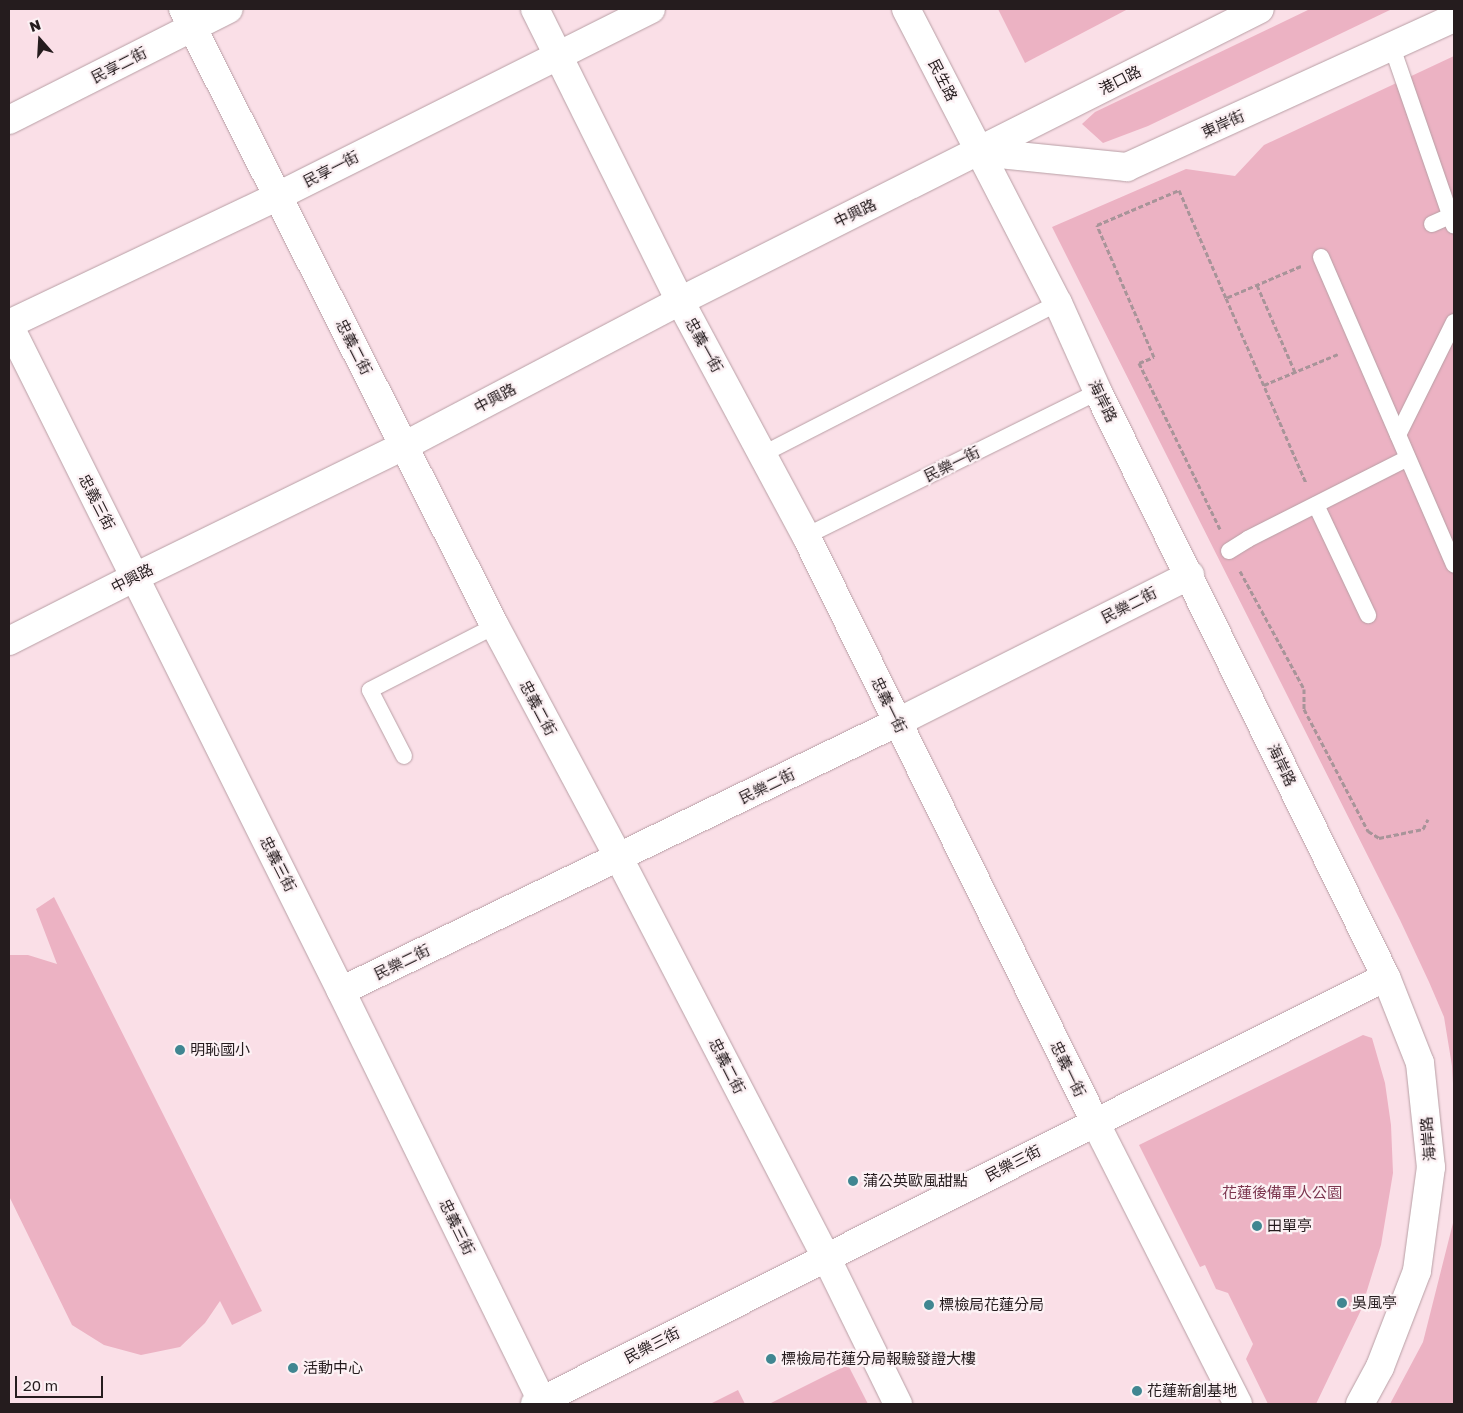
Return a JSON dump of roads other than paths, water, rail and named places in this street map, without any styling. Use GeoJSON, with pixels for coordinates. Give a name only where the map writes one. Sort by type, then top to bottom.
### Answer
{"type":"FeatureCollection","features":[{"type":"Feature","properties":{"kind":"street","name":"民享二街"},"geometry":{"type":"LineString","coordinates":[[9,120],[188,18],[229,9]]}},
{"type":"Feature","properties":{"kind":"street","name":"忠義一街"},"geometry":{"type":"LineString","coordinates":[[536,9],[680,301],[806,536],[1095,1122],[1238,1404]]}},
{"type":"Feature","properties":{"kind":"street","name":"民享一街"},"geometry":{"type":"LineString","coordinates":[[9,325],[278,196],[651,9]]}},
{"type":"Feature","properties":{"kind":"street","name":"民生路"},"geometry":{"type":"LineString","coordinates":[[906,9],[979,152]]}},
{"type":"Feature","properties":{"kind":"street","name":"港口路"},"geometry":{"type":"LineString","coordinates":[[979,152],[1260,9]]}},
{"type":"Feature","properties":{"kind":"street","name":"忠義二街"},"geometry":{"type":"LineString","coordinates":[[188,18],[495,626],[619,858],[826,1257],[898,1404]]}},
{"type":"Feature","properties":{"kind":"street","name":"東岸街"},"geometry":{"type":"LineString","coordinates":[[979,152],[1126,168],[1454,18]]}},
{"type":"Feature","properties":{"kind":"street","name":"中興路"},"geometry":{"type":"LineString","coordinates":[[9,641],[135,577],[404,446],[680,301],[979,152]]}},
{"type":"Feature","properties":{"kind":"street","name":"海岸路"},"geometry":{"type":"LineString","coordinates":[[979,152],[1058,304],[1098,392],[1190,575],[1386,977],[1420,1063],[1431,1167],[1417,1271],[1380,1366],[1360,1404]]}},
{"type":"Feature","properties":{"kind":"street","name":"忠義三街"},"geometry":{"type":"LineString","coordinates":[[9,325],[341,991],[540,1403]]}},
{"type":"Feature","properties":{"kind":"street","name":"民樂二街"},"geometry":{"type":"LineString","coordinates":[[341,991],[898,722],[1190,575]]}},
{"type":"Feature","properties":{"kind":"street","name":"民樂三街"},"geometry":{"type":"LineString","coordinates":[[540,1403],[826,1257],[1386,977]]}},
{"type":"Feature","properties":{"kind":"lane"},"geometry":{"type":"LineString","coordinates":[[1392,47],[1453,219],[1432,224]]}},
{"type":"Feature","properties":{"kind":"lane"},"geometry":{"type":"LineString","coordinates":[[1321,257],[1454,565]]}},
{"type":"Feature","properties":{"kind":"lane"},"geometry":{"type":"LineString","coordinates":[[763,454],[1058,304]]}},
{"type":"Feature","properties":{"kind":"lane"},"geometry":{"type":"LineString","coordinates":[[1398,435],[1454,322]]}},
{"type":"Feature","properties":{"kind":"lane","name":"民樂一街"},"geometry":{"type":"LineString","coordinates":[[806,536],[1098,392]]}},
{"type":"Feature","properties":{"kind":"lane"},"geometry":{"type":"LineString","coordinates":[[1229,552],[1408,458]]}},
{"type":"Feature","properties":{"kind":"lane"},"geometry":{"type":"LineString","coordinates":[[1316,505],[1368,615]]}},
{"type":"Feature","properties":{"kind":"lane"},"geometry":{"type":"LineString","coordinates":[[404,756],[370,690],[495,626]]}},
{"type":"Feature","properties":{"kind":"place","name":"明恥國小"},"geometry":{"type":"Point","coordinates":[180,1050]}},
{"type":"Feature","properties":{"kind":"place","name":"蒲公英歐風甜點"},"geometry":{"type":"Point","coordinates":[853,1181]}},
{"type":"Feature","properties":{"kind":"place","name":"田單亭"},"geometry":{"type":"Point","coordinates":[1257,1226]}},
{"type":"Feature","properties":{"kind":"place","name":"吳風亭"},"geometry":{"type":"Point","coordinates":[1342,1303]}},
{"type":"Feature","properties":{"kind":"place","name":"標檢局花蓮分局"},"geometry":{"type":"Point","coordinates":[929,1305]}},
{"type":"Feature","properties":{"kind":"place","name":"標檢局花蓮分局報驗發證大樓"},"geometry":{"type":"Point","coordinates":[771,1359]}},
{"type":"Feature","properties":{"kind":"place","name":"活動中心"},"geometry":{"type":"Point","coordinates":[293,1368]}},
{"type":"Feature","properties":{"kind":"place","name":"花蓮新創基地"},"geometry":{"type":"Point","coordinates":[1137,1391]}},
{"type":"Feature","properties":{"kind":"park label","name":"花蓮後備軍人公園"},"geometry":{"type":"Point","coordinates":[1282,1193]}}]}
